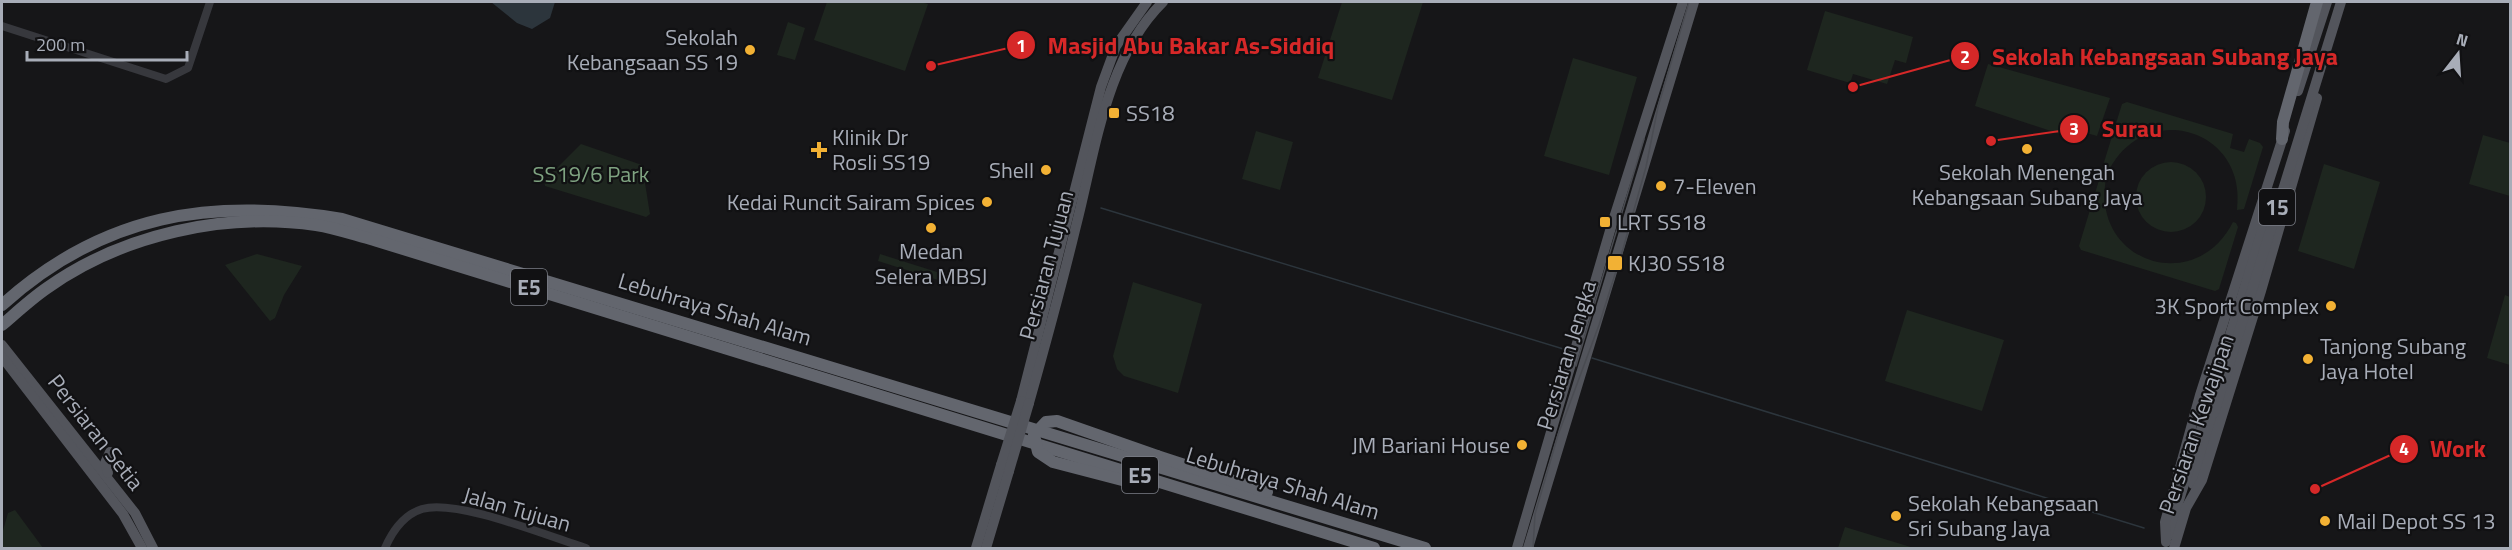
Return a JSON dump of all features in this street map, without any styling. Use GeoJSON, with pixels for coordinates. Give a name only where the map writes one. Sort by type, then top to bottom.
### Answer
{"type":"FeatureCollection","features":[{"type":"Feature","properties":{"kind":"highway"},"geometry":{"type":"LineString","coordinates":[[2282,139],[2283,122],[2317,2]]}},
{"type":"Feature","properties":{"kind":"highway","name":"Lebuhraya Shah Alam"},"geometry":{"type":"LineString","coordinates":[[2,305],[42,272],[102,238],[151,221],[201,212],[247,209],[296,211],[342,219],[1426,549]]}},
{"type":"Feature","properties":{"kind":"highway","name":"Lebuhraya Shah Alam"},"geometry":{"type":"LineString","coordinates":[[2,325],[48,287],[92,262],[146,240],[193,228],[254,222],[317,225],[374,240],[906,402],[1374,549]]}},
{"type":"Feature","properties":{"kind":"highway"},"geometry":{"type":"LineString","coordinates":[[2,294],[42,272]]}},
{"type":"Feature","properties":{"kind":"highway"},"geometry":{"type":"LineString","coordinates":[[1356,549],[1149,487],[1053,462],[1038,452],[1034,435],[1046,422],[1057,421],[1307,505],[1426,549]]}},
{"type":"Feature","properties":{"kind":"main road","name":"Persiaran Tujuan"},"geometry":{"type":"LineString","coordinates":[[1025,402],[1101,87],[1116,46],[1147,2]]}},
{"type":"Feature","properties":{"kind":"main road","name":"Persiaran Tujuan"},"geometry":{"type":"LineString","coordinates":[[976,549],[1005,468],[1025,402],[1109,96],[1138,33],[1163,2]]}},
{"type":"Feature","properties":{"kind":"main road","name":"Persiaran Jengka"},"geometry":{"type":"LineString","coordinates":[[1523,546],[1575,352],[1683,2]]}},
{"type":"Feature","properties":{"kind":"main road","name":"Persiaran Jengka"},"geometry":{"type":"LineString","coordinates":[[1523,546],[1586,356],[1694,2]]}},
{"type":"Feature","properties":{"kind":"main road","name":"Persiaran Kewajipan"},"geometry":{"type":"LineString","coordinates":[[2168,546],[2165,522],[2200,394],[2327,2]]}},
{"type":"Feature","properties":{"kind":"main road","name":"15"},"geometry":{"type":"LineString","coordinates":[[2210,411],[2333,2]]}},
{"type":"Feature","properties":{"kind":"main road","name":"Persiaran Kewajipan"},"geometry":{"type":"LineString","coordinates":[[2168,546],[2202,480],[2269,264],[2342,2]]}},
{"type":"Feature","properties":{"kind":"main road","name":"15"},"geometry":{"type":"LineString","coordinates":[[2210,411],[2342,2]]}},
{"type":"Feature","properties":{"kind":"main road"},"geometry":{"type":"LineString","coordinates":[[2252,234],[2260,228],[2271,233],[2269,264]]}},
{"type":"Feature","properties":{"kind":"main road","name":"Persiaran Setia"},"geometry":{"type":"LineString","coordinates":[[2,345],[123,514],[142,549]]}},
{"type":"Feature","properties":{"kind":"main road","name":"Persiaran Setia"},"geometry":{"type":"LineString","coordinates":[[2,357],[26,381],[113,484],[135,513],[153,549]]}},
{"type":"Feature","properties":{"kind":"main road"},"geometry":{"type":"LineString","coordinates":[[2186,508],[2210,411]]}},
{"type":"Feature","properties":{"kind":"main road"},"geometry":{"type":"LineString","coordinates":[[2168,546],[2210,411]]}},
{"type":"Feature","properties":{"kind":"main road"},"geometry":{"type":"LineString","coordinates":[[83,447],[99,455],[110,452],[105,463],[113,484]]}},
{"type":"Feature","properties":{"kind":"main road","name":"Persiaran Tujuan"},"geometry":{"type":"LineString","coordinates":[[986,549],[1005,468]]}},
{"type":"Feature","properties":{"kind":"street"},"geometry":{"type":"LineString","coordinates":[[2,26],[166,79],[188,68],[210,2]]}},
{"type":"Feature","properties":{"kind":"street","name":"Jalan Tujuan"},"geometry":{"type":"LineString","coordinates":[[386,549],[395,528],[405,519],[419,510],[437,506],[459,509],[586,549]]}},
{"type":"Feature","properties":{"kind":"green space"},"geometry":{"type":"Polygon","coordinates":[[[827,2],[921,2],[928,4],[905,71],[814,40],[827,2]]]}},
{"type":"Feature","properties":{"kind":"green space"},"geometry":{"type":"Polygon","coordinates":[[[1342,2],[1423,2],[1392,100],[1318,78],[1342,2]]]}},
{"type":"Feature","properties":{"kind":"green space"},"geometry":{"type":"Polygon","coordinates":[[[1825,11],[1913,37],[1906,63],[1895,60],[1887,84],[1853,74],[1850,83],[1807,70],[1825,11]]]}},
{"type":"Feature","properties":{"kind":"green space"},"geometry":{"type":"Polygon","coordinates":[[[788,22],[805,28],[795,60],[777,55],[788,22]]]}},
{"type":"Feature","properties":{"kind":"green space"},"geometry":{"type":"Polygon","coordinates":[[[1573,58],[1637,77],[1609,175],[1544,156],[1573,58]]]}},
{"type":"Feature","properties":{"kind":"green space"},"geometry":{"type":"Polygon","coordinates":[[[1988,64],[2110,98],[2097,136],[2062,126],[2060,134],[1975,106],[1988,64]]]}},
{"type":"Feature","properties":{"kind":"green space"},"geometry":{"type":"Polygon","coordinates":[[[2127,102],[2233,134],[2230,148],[2244,152],[2249,139],[2260,143],[2263,147],[2244,209],[2237,210],[2236,182],[2226,159],[2210,142],[2189,132],[2166,130],[2144,136],[2123,150],[2107,174],[2101,172],[2122,104],[2127,102]]]}},
{"type":"Feature","properties":{"kind":"green space"},"geometry":{"type":"Polygon","coordinates":[[[1256,131],[1293,142],[1280,190],[1242,179],[1256,131]]]}},
{"type":"Feature","properties":{"kind":"green space"},"geometry":{"type":"Polygon","coordinates":[[[2483,135],[2510,143],[2510,196],[2469,184],[2483,135]]]}},
{"type":"Feature","properties":{"kind":"green space","name":"SS19/6 Park"},"geometry":{"type":"Polygon","coordinates":[[[581,144],[642,165],[650,214],[646,217],[545,186],[544,181],[581,144]]]}},
{"type":"Feature","properties":{"kind":"green space"},"geometry":{"type":"Polygon","coordinates":[[[2178,162],[2191,168],[2200,177],[2204,183],[2206,197],[2204,211],[2196,222],[2185,230],[2164,232],[2146,222],[2138,211],[2136,190],[2146,172],[2157,164],[2178,162]]]}},
{"type":"Feature","properties":{"kind":"green space"},"geometry":{"type":"Polygon","coordinates":[[[2324,164],[2380,182],[2354,269],[2298,251],[2324,164]]]}},
{"type":"Feature","properties":{"kind":"green space"},"geometry":{"type":"Polygon","coordinates":[[[2100,177],[2106,179],[2106,208],[2114,231],[2130,249],[2150,260],[2172,263],[2195,259],[2216,245],[2233,222],[2236,223],[2238,227],[2219,289],[2215,291],[2081,250],[2079,246],[2100,177]]]}},
{"type":"Feature","properties":{"kind":"green space"},"geometry":{"type":"Polygon","coordinates":[[[257,254],[302,266],[284,295],[275,318],[270,321],[225,265],[257,254]]]}},
{"type":"Feature","properties":{"kind":"green space"},"geometry":{"type":"Polygon","coordinates":[[[880,254],[956,278],[954,285],[878,261],[880,254]]]}},
{"type":"Feature","properties":{"kind":"green space"},"geometry":{"type":"Polygon","coordinates":[[[1133,282],[1202,304],[1178,393],[1124,376],[1117,369],[1113,356],[1133,282]]]}},
{"type":"Feature","properties":{"kind":"green space"},"geometry":{"type":"Polygon","coordinates":[[[2505,295],[2510,297],[2510,365],[2487,358],[2505,295]]]}},
{"type":"Feature","properties":{"kind":"green space"},"geometry":{"type":"Polygon","coordinates":[[[1907,310],[2004,340],[1982,411],[1885,381],[1907,310]]]}},
{"type":"Feature","properties":{"kind":"green space"},"geometry":{"type":"Polygon","coordinates":[[[15,510],[43,548],[2,548],[2,534],[8,513],[15,510]]]}},
{"type":"Feature","properties":{"kind":"green space"},"geometry":{"type":"Polygon","coordinates":[[[1845,527],[1914,548],[1838,548],[1845,527]]]}},
{"type":"Feature","properties":{"kind":"shaded area"},"geometry":{"type":"Polygon","coordinates":[[[491,2],[555,2],[550,18],[532,29],[517,23],[491,2]]]}},
{"type":"Feature","properties":{"kind":"waterway"},"geometry":{"type":"LineString","coordinates":[[1101,208],[1570,351]]}},
{"type":"Feature","properties":{"kind":"waterway"},"geometry":{"type":"LineString","coordinates":[[1592,358],[2144,528]]}},
{"type":"Feature","properties":{"kind":"tram line"},"geometry":{"type":"LineString","coordinates":[[1533,548],[1535,514],[1558,435],[1599,325],[1623,249],[1646,167],[1658,107],[1689,2]]}},
{"type":"Feature","properties":{"kind":"tram line"},"geometry":{"type":"LineString","coordinates":[[1576,366],[1644,139]]}},
{"type":"Feature","properties":{"kind":"place","name":"Sekolah Kebangsaan SS 19"},"geometry":{"type":"Point","coordinates":[750,50]}},
{"type":"Feature","properties":{"kind":"place","name":"Masjid Abu Bakar As-Siddiq"},"geometry":{"type":"Point","coordinates":[931,66]}},
{"type":"Feature","properties":{"kind":"place","name":"Sekolah Kebangsaan Subang Jaya"},"geometry":{"type":"Point","coordinates":[1853,87]}},
{"type":"Feature","properties":{"kind":"place","name":"SS18"},"geometry":{"type":"Point","coordinates":[1114,113]}},
{"type":"Feature","properties":{"kind":"place","name":"Surau"},"geometry":{"type":"Point","coordinates":[1991,141]}},
{"type":"Feature","properties":{"kind":"place","name":"Sekolah Menengah Kebangsaan Subang Jaya"},"geometry":{"type":"Point","coordinates":[2027,149]}},
{"type":"Feature","properties":{"kind":"place","name":"Klinik Dr Rosli SS19"},"geometry":{"type":"Point","coordinates":[819,150]}},
{"type":"Feature","properties":{"kind":"place","name":"Shell"},"geometry":{"type":"Point","coordinates":[1046,170]}},
{"type":"Feature","properties":{"kind":"place","name":"7-Eleven"},"geometry":{"type":"Point","coordinates":[1661,186]}},
{"type":"Feature","properties":{"kind":"place","name":"Kedai Runcit Sairam Spices"},"geometry":{"type":"Point","coordinates":[987,202]}},
{"type":"Feature","properties":{"kind":"place","name":"LRT SS18"},"geometry":{"type":"Point","coordinates":[1605,222]}},
{"type":"Feature","properties":{"kind":"place","name":"Medan Selera MBSJ"},"geometry":{"type":"Point","coordinates":[931,228]}},
{"type":"Feature","properties":{"kind":"place","name":"KJ30 SS18"},"geometry":{"type":"Point","coordinates":[1615,263]}},
{"type":"Feature","properties":{"kind":"place","name":"3K Sport Complex"},"geometry":{"type":"Point","coordinates":[2331,306]}},
{"type":"Feature","properties":{"kind":"place","name":"Tanjong Subang Jaya Hotel"},"geometry":{"type":"Point","coordinates":[2308,359]}},
{"type":"Feature","properties":{"kind":"place","name":"JM Bariani House"},"geometry":{"type":"Point","coordinates":[1522,445]}},
{"type":"Feature","properties":{"kind":"place","name":"Work"},"geometry":{"type":"Point","coordinates":[2315,489]}},
{"type":"Feature","properties":{"kind":"place","name":"Sekolah Kebangsaan Sri Subang Jaya"},"geometry":{"type":"Point","coordinates":[1896,516]}},
{"type":"Feature","properties":{"kind":"place","name":"Mail Depot SS 13"},"geometry":{"type":"Point","coordinates":[2325,521]}}]}
